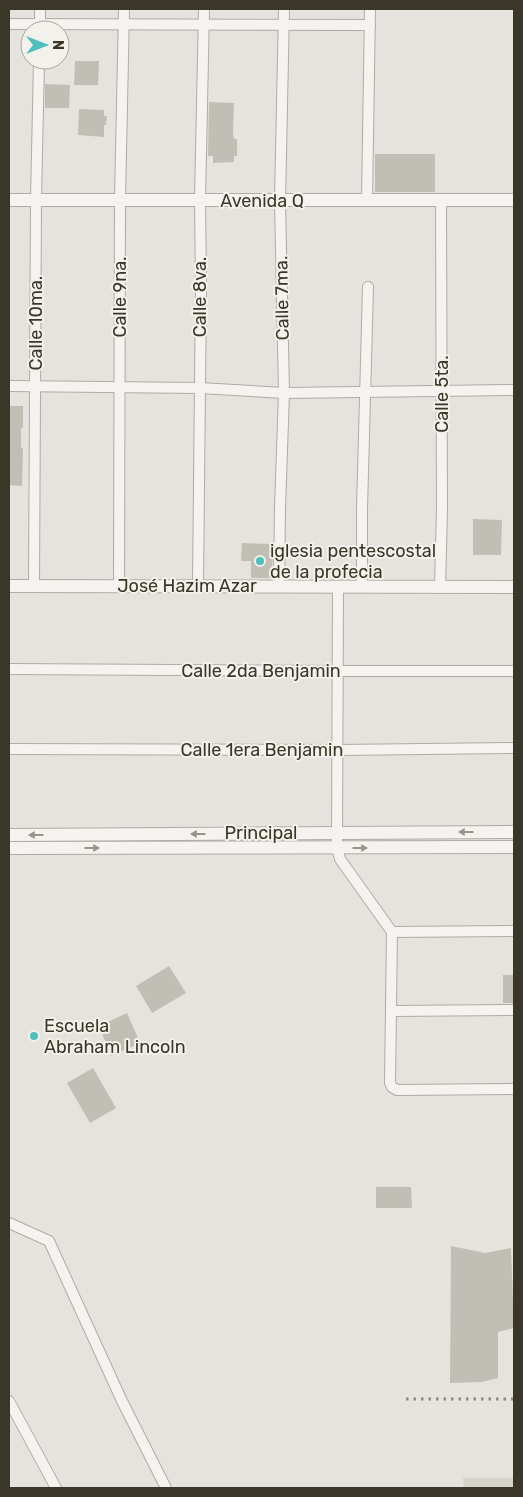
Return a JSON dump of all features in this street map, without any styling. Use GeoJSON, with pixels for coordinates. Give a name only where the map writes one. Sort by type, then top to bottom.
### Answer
{"type":"FeatureCollection","features":[{"type":"Feature","properties":{"kind":"street","name":"Calle 9na."},"geometry":{"type":"LineString","coordinates":[[119,586],[120,200],[124,9]]}},
{"type":"Feature","properties":{"kind":"street","name":"Calle 8va."},"geometry":{"type":"LineString","coordinates":[[198,585],[200,200],[204,9]]}},
{"type":"Feature","properties":{"kind":"street","name":"Calle 7ma."},"geometry":{"type":"LineString","coordinates":[[279,587],[284,393],[280,201],[284,9]]}},
{"type":"Feature","properties":{"kind":"street"},"geometry":{"type":"LineString","coordinates":[[367,201],[370,9]]}},
{"type":"Feature","properties":{"kind":"street"},"geometry":{"type":"LineString","coordinates":[[70,26],[124,24],[370,25]]}},
{"type":"Feature","properties":{"kind":"street","name":"Calle 10ma."},"geometry":{"type":"LineString","coordinates":[[34,586],[36,200],[39,70]]}},
{"type":"Feature","properties":{"kind":"street","name":"Avenida Q"},"geometry":{"type":"LineString","coordinates":[[9,200],[514,200]]}},
{"type":"Feature","properties":{"kind":"street","name":"Calle 5ta."},"geometry":{"type":"LineString","coordinates":[[440,588],[442,510],[441,201]]}},
{"type":"Feature","properties":{"kind":"street"},"geometry":{"type":"LineString","coordinates":[[362,587],[362,509],[368,287]]}},
{"type":"Feature","properties":{"kind":"street"},"geometry":{"type":"LineString","coordinates":[[9,386],[200,388],[284,393],[514,390]]}},
{"type":"Feature","properties":{"kind":"street","name":"José Hazim Azar"},"geometry":{"type":"LineString","coordinates":[[9,586],[514,587]]}},
{"type":"Feature","properties":{"kind":"street"},"geometry":{"type":"LineString","coordinates":[[338,587],[337,848],[340,858],[392,932],[390,1083],[397,1090],[514,1089]]}},
{"type":"Feature","properties":{"kind":"street","name":"Calle 2da Benjamin"},"geometry":{"type":"LineString","coordinates":[[9,669],[514,671]]}},
{"type":"Feature","properties":{"kind":"street","name":"Calle 1era Benjamin"},"geometry":{"type":"LineString","coordinates":[[9,749],[338,750],[514,748]]}},
{"type":"Feature","properties":{"kind":"street","name":"Principal"},"geometry":{"type":"LineString","coordinates":[[9,835],[514,832]]}},
{"type":"Feature","properties":{"kind":"street","name":"Principal"},"geometry":{"type":"LineString","coordinates":[[9,848],[514,848]]}},
{"type":"Feature","properties":{"kind":"street"},"geometry":{"type":"LineString","coordinates":[[392,932],[514,931]]}},
{"type":"Feature","properties":{"kind":"street"},"geometry":{"type":"LineString","coordinates":[[391,1011],[514,1010]]}},
{"type":"Feature","properties":{"kind":"street"},"geometry":{"type":"LineString","coordinates":[[9,1223],[49,1241],[122,1401],[166,1488]]}},
{"type":"Feature","properties":{"kind":"street"},"geometry":{"type":"LineString","coordinates":[[9,1401],[56,1488]]}},
{"type":"Feature","properties":{"kind":"shaded area"},"geometry":{"type":"Polygon","coordinates":[[[463,1478],[514,1478],[514,1488],[464,1488],[463,1478]]]}},
{"type":"Feature","properties":{"kind":"building"},"geometry":{"type":"Polygon","coordinates":[[[75,61],[99,61],[98,85],[74,85],[75,61]]]}},
{"type":"Feature","properties":{"kind":"building"},"geometry":{"type":"Polygon","coordinates":[[[45,84],[70,85],[69,108],[45,108],[45,84]]]}},
{"type":"Feature","properties":{"kind":"building"},"geometry":{"type":"Polygon","coordinates":[[[209,102],[234,103],[233,132],[234,139],[237,139],[237,156],[234,156],[234,162],[213,163],[213,156],[208,156],[209,102]]]}},
{"type":"Feature","properties":{"kind":"building"},"geometry":{"type":"Polygon","coordinates":[[[79,109],[104,110],[104,116],[107,116],[106,125],[104,125],[104,137],[78,135],[79,109]]]}},
{"type":"Feature","properties":{"kind":"building"},"geometry":{"type":"Polygon","coordinates":[[[375,154],[435,154],[435,192],[375,192],[375,154]]]}},
{"type":"Feature","properties":{"kind":"building"},"geometry":{"type":"Polygon","coordinates":[[[9,406],[23,406],[23,428],[21,428],[21,448],[23,448],[22,486],[9,485],[9,406]]]}},
{"type":"Feature","properties":{"kind":"building"},"geometry":{"type":"Polygon","coordinates":[[[473,519],[502,520],[501,555],[473,555],[473,519]]]}},
{"type":"Feature","properties":{"kind":"building","name":"iglesia pentescostal de la profecia"},"geometry":{"type":"Polygon","coordinates":[[[242,543],[273,544],[272,578],[251,578],[251,561],[241,561],[242,543]]]}},
{"type":"Feature","properties":{"kind":"building"},"geometry":{"type":"Polygon","coordinates":[[[169,966],[186,993],[152,1013],[136,986],[169,966]]]}},
{"type":"Feature","properties":{"kind":"building"},"geometry":{"type":"Polygon","coordinates":[[[503,975],[514,975],[514,1003],[503,1003],[503,975]]]}},
{"type":"Feature","properties":{"kind":"building"},"geometry":{"type":"Polygon","coordinates":[[[127,1013],[140,1043],[111,1056],[99,1026],[127,1013]]]}},
{"type":"Feature","properties":{"kind":"building"},"geometry":{"type":"Polygon","coordinates":[[[93,1068],[116,1108],[90,1123],[67,1083],[93,1068]]]}},
{"type":"Feature","properties":{"kind":"building"},"geometry":{"type":"Polygon","coordinates":[[[376,1187],[411,1187],[412,1208],[376,1208],[376,1187]]]}},
{"type":"Feature","properties":{"kind":"building"},"geometry":{"type":"Polygon","coordinates":[[[451,1246],[485,1253],[511,1248],[514,1328],[498,1332],[498,1378],[482,1382],[450,1383],[451,1246]]]}},
{"type":"Feature","properties":{"kind":"railway"},"geometry":{"type":"LineString","coordinates":[[406,1399],[514,1399]]}},
{"type":"Feature","properties":{"kind":"place","name":"iglesia pentescostal de la profecia"},"geometry":{"type":"Point","coordinates":[260,561]}},
{"type":"Feature","properties":{"kind":"place","name":"Escuela Abraham Lincoln"},"geometry":{"type":"Point","coordinates":[34,1036]}}]}
